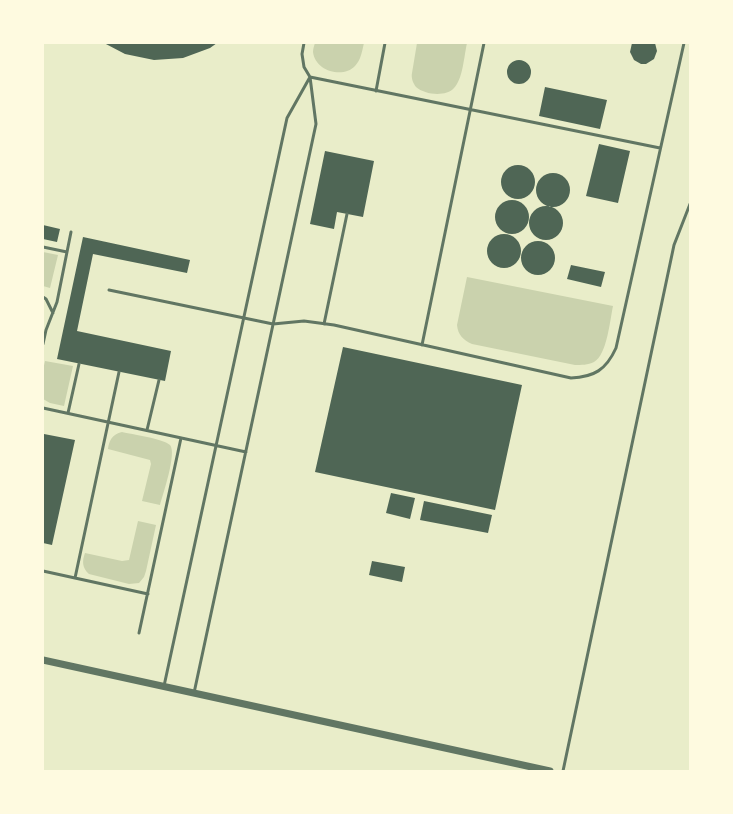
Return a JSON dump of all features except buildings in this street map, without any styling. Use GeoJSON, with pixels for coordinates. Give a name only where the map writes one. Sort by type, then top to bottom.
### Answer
{"type":"FeatureCollection","features":[{"type":"Feature","properties":{"kind":"street"},"geometry":{"type":"LineString","coordinates":[[43,660],[550,771]]}},
{"type":"Feature","properties":{"kind":"lane"},"geometry":{"type":"LineString","coordinates":[[194,693],[316,124],[310,77],[304,67],[302,59],[304,43]]}},
{"type":"Feature","properties":{"kind":"lane"},"geometry":{"type":"LineString","coordinates":[[376,91],[385,43]]}},
{"type":"Feature","properties":{"kind":"lane"},"geometry":{"type":"LineString","coordinates":[[422,345],[484,43]]}},
{"type":"Feature","properties":{"kind":"lane"},"geometry":{"type":"LineString","coordinates":[[108,290],[273,324],[304,321],[324,324],[571,378],[591,375],[607,364],[616,348],[684,43]]}},
{"type":"Feature","properties":{"kind":"lane"},"geometry":{"type":"LineString","coordinates":[[310,77],[660,148]]}},
{"type":"Feature","properties":{"kind":"lane"},"geometry":{"type":"LineString","coordinates":[[164,686],[287,118],[310,77]]}},
{"type":"Feature","properties":{"kind":"lane"},"geometry":{"type":"LineString","coordinates":[[563,771],[674,245],[690,204]]}},
{"type":"Feature","properties":{"kind":"lane"},"geometry":{"type":"LineString","coordinates":[[324,324],[348,214]]}},
{"type":"Feature","properties":{"kind":"lane"},"geometry":{"type":"LineString","coordinates":[[43,344],[47,327],[57,302],[71,232]]}},
{"type":"Feature","properties":{"kind":"lane"},"geometry":{"type":"LineString","coordinates":[[43,247],[67,252]]}},
{"type":"Feature","properties":{"kind":"lane"},"geometry":{"type":"LineString","coordinates":[[43,297],[46,299],[53,313]]}},
{"type":"Feature","properties":{"kind":"lane"},"geometry":{"type":"LineString","coordinates":[[43,326],[47,327]]}},
{"type":"Feature","properties":{"kind":"lane"},"geometry":{"type":"LineString","coordinates":[[68,413],[79,364]]}},
{"type":"Feature","properties":{"kind":"lane"},"geometry":{"type":"LineString","coordinates":[[75,578],[119,372]]}},
{"type":"Feature","properties":{"kind":"lane"},"geometry":{"type":"LineString","coordinates":[[147,430],[159,380]]}},
{"type":"Feature","properties":{"kind":"lane"},"geometry":{"type":"LineString","coordinates":[[43,408],[246,452]]}},
{"type":"Feature","properties":{"kind":"lane"},"geometry":{"type":"LineString","coordinates":[[139,633],[182,438]]}},
{"type":"Feature","properties":{"kind":"lane"},"geometry":{"type":"LineString","coordinates":[[43,571],[148,594]]}},
{"type":"Feature","properties":{"kind":"green space"},"geometry":{"type":"Polygon","coordinates":[[[315,43],[364,43],[357,64],[350,70],[337,72],[324,68],[315,59],[313,49],[315,43]]]}},
{"type":"Feature","properties":{"kind":"green space"},"geometry":{"type":"Polygon","coordinates":[[[417,43],[467,43],[463,67],[454,88],[446,93],[435,94],[425,92],[416,87],[412,80],[412,75],[417,43]]]}},
{"type":"Feature","properties":{"kind":"green space"},"geometry":{"type":"Polygon","coordinates":[[[43,252],[58,255],[50,288],[43,286],[43,252]]]}},
{"type":"Feature","properties":{"kind":"green space"},"geometry":{"type":"Polygon","coordinates":[[[467,277],[613,306],[607,337],[602,352],[594,362],[575,365],[472,344],[464,339],[460,334],[457,325],[467,277]]]}},
{"type":"Feature","properties":{"kind":"green space"},"geometry":{"type":"Polygon","coordinates":[[[45,361],[73,366],[64,406],[50,403],[43,399],[43,370],[45,361]]]}},
{"type":"Feature","properties":{"kind":"green space"},"geometry":{"type":"Polygon","coordinates":[[[122,432],[155,439],[170,445],[172,449],[171,465],[160,505],[142,501],[151,464],[150,460],[108,449],[112,438],[116,434],[122,432]]]}},
{"type":"Feature","properties":{"kind":"green space"},"geometry":{"type":"Polygon","coordinates":[[[138,521],[156,525],[146,571],[144,577],[139,583],[129,584],[89,574],[83,564],[85,553],[122,561],[129,560],[138,521]]]}}]}
